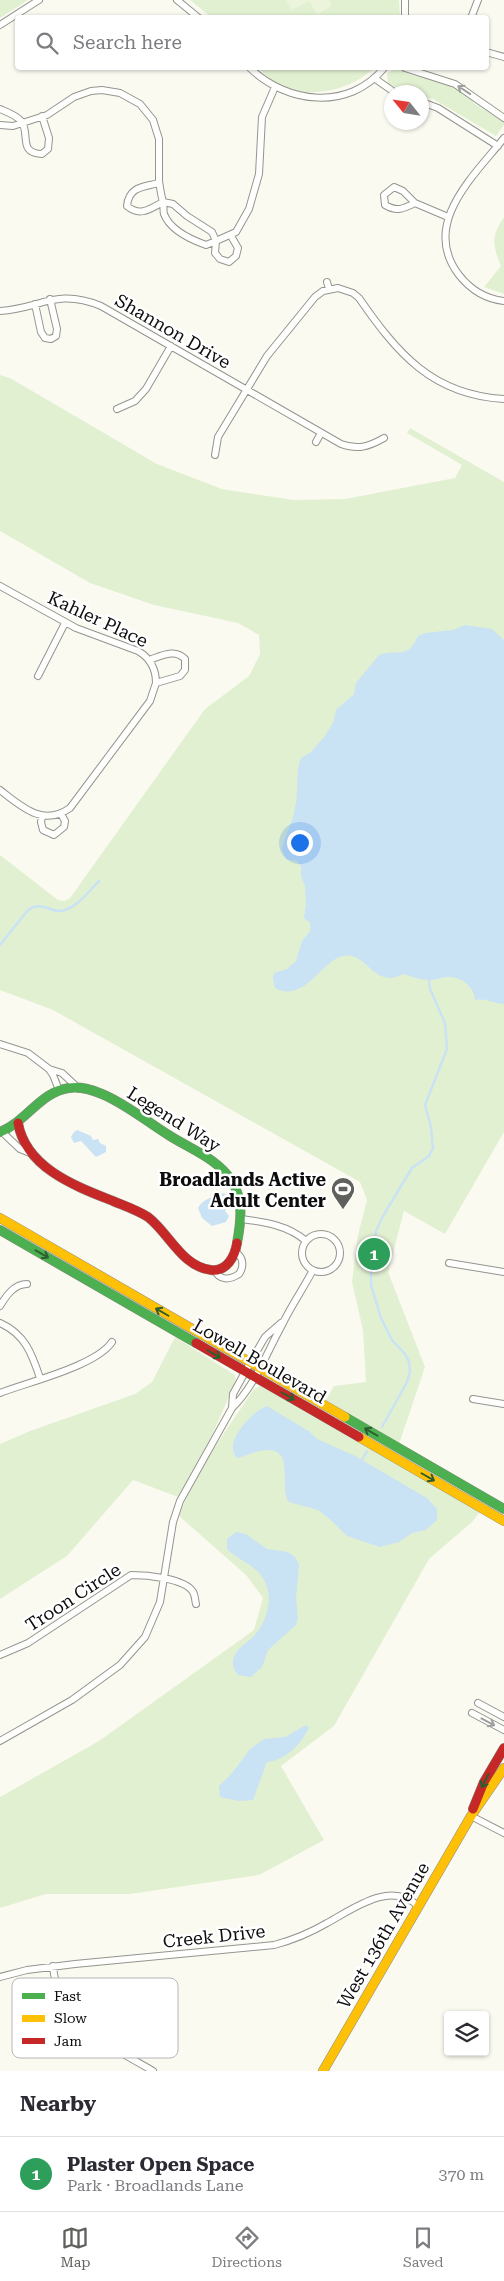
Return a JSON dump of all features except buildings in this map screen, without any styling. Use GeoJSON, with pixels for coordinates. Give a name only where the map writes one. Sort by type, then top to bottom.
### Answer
{"type":"FeatureCollection","features":[{"type":"Feature","properties":{"kind":"main road","name":"Legend Way"},"geometry":{"type":"LineString","coordinates":[[1,1132],[18,1123],[41,1099],[59,1090],[77,1087],[92,1090],[118,1103],[221,1169],[231,1181],[237,1194],[242,1219]]}},
{"type":"Feature","properties":{"kind":"main road"},"geometry":{"type":"LineString","coordinates":[[18,1123],[19,1134],[30,1153],[40,1164],[86,1190],[140,1212],[158,1226],[189,1260],[206,1269],[215,1270],[225,1266],[235,1252],[242,1219]]}},
{"type":"Feature","properties":{"kind":"main road","name":"Lowell Boulevard"},"geometry":{"type":"LineString","coordinates":[[0,1218],[504,1509]]}},
{"type":"Feature","properties":{"kind":"main road","name":"Lowell Boulevard"},"geometry":{"type":"LineString","coordinates":[[0,1230],[504,1521]]}},
{"type":"Feature","properties":{"kind":"main road","name":"West 136th Avenue"},"geometry":{"type":"LineString","coordinates":[[471,1816],[484,1782],[504,1748]]}},
{"type":"Feature","properties":{"kind":"main road","name":"West 136th Avenue"},"geometry":{"type":"LineString","coordinates":[[323,2071],[471,1816],[504,1768]]}},
{"type":"Feature","properties":{"kind":"street"},"geometry":{"type":"LineString","coordinates":[[16,15],[39,0]]}},
{"type":"Feature","properties":{"kind":"street"},"geometry":{"type":"LineString","coordinates":[[177,0],[195,15]]}},
{"type":"Feature","properties":{"kind":"street"},"geometry":{"type":"LineString","coordinates":[[405,0],[405,15]]}},
{"type":"Feature","properties":{"kind":"street"},"geometry":{"type":"LineString","coordinates":[[472,15],[478,0]]}},
{"type":"Feature","properties":{"kind":"street"},"geometry":{"type":"LineString","coordinates":[[0,25],[15,15]]}},
{"type":"Feature","properties":{"kind":"street"},"geometry":{"type":"LineString","coordinates":[[489,53],[504,58]]}},
{"type":"Feature","properties":{"kind":"street"},"geometry":{"type":"LineString","coordinates":[[253,70],[275,87],[298,96],[324,98],[350,92],[374,78],[382,70]]}},
{"type":"Feature","properties":{"kind":"street"},"geometry":{"type":"LineString","coordinates":[[411,70],[455,84],[504,118]]}},
{"type":"Feature","properties":{"kind":"street"},"geometry":{"type":"LineString","coordinates":[[374,78],[384,85]]}},
{"type":"Feature","properties":{"kind":"street"},"geometry":{"type":"LineString","coordinates":[[0,125],[13,126],[42,116],[57,109],[74,97],[91,91],[112,91],[130,97],[147,112],[157,130],[160,149],[158,170],[164,202],[164,214],[175,228],[192,240],[206,245],[231,236],[241,226],[255,191],[261,155],[262,116],[275,87]]}},
{"type":"Feature","properties":{"kind":"street"},"geometry":{"type":"LineString","coordinates":[[429,105],[438,108],[498,146]]}},
{"type":"Feature","properties":{"kind":"street"},"geometry":{"type":"LineString","coordinates":[[0,110],[16,116],[23,122],[28,148],[34,154],[42,154],[48,149],[49,138],[42,116]]}},
{"type":"Feature","properties":{"kind":"street"},"geometry":{"type":"LineString","coordinates":[[504,138],[456,199],[448,217],[446,239],[450,260],[470,287],[480,293],[504,301]]}},
{"type":"Feature","properties":{"kind":"street"},"geometry":{"type":"LineString","coordinates":[[160,183],[134,190],[128,196],[127,206],[133,211],[142,212],[164,202],[173,204],[187,216],[212,232],[216,241],[215,253],[220,259],[229,262],[236,256],[238,248],[231,236]]}},
{"type":"Feature","properties":{"kind":"street"},"geometry":{"type":"LineString","coordinates":[[415,203],[401,210],[392,209],[385,205],[384,195],[394,187],[403,190],[415,203],[448,217]]}},
{"type":"Feature","properties":{"kind":"street"},"geometry":{"type":"LineString","coordinates":[[215,455],[218,437],[274,346],[315,297],[328,285],[353,293],[405,357],[433,378],[464,392],[504,399]]}},
{"type":"Feature","properties":{"kind":"street","name":"Shannon Drive"},"geometry":{"type":"LineString","coordinates":[[0,311],[50,299],[70,298],[90,302],[171,346],[341,444],[359,448],[368,447],[384,438]]}},
{"type":"Feature","properties":{"kind":"street"},"geometry":{"type":"LineString","coordinates":[[35,304],[41,332],[46,338],[51,339],[56,336],[57,329],[50,299]]}},
{"type":"Feature","properties":{"kind":"street"},"geometry":{"type":"LineString","coordinates":[[117,409],[135,401],[146,388],[171,346]]}},
{"type":"Feature","properties":{"kind":"street"},"geometry":{"type":"LineString","coordinates":[[316,442],[320,433]]}},
{"type":"Feature","properties":{"kind":"street","name":"Kahler Place"},"geometry":{"type":"LineString","coordinates":[[0,586],[65,623],[138,651],[149,660],[172,653],[178,653],[185,659],[186,665],[183,673],[156,683]]}},
{"type":"Feature","properties":{"kind":"street"},"geometry":{"type":"LineString","coordinates":[[38,676],[65,623]]}},
{"type":"Feature","properties":{"kind":"street"},"geometry":{"type":"LineString","coordinates":[[0,790],[27,811],[42,816],[61,814],[78,801],[150,701],[156,683],[156,675],[149,660]]}},
{"type":"Feature","properties":{"kind":"street"},"geometry":{"type":"LineString","coordinates":[[42,816],[43,830],[54,835],[64,827],[65,821],[61,814]]}},
{"type":"Feature","properties":{"kind":"street","name":"Legend Way"},"geometry":{"type":"LineString","coordinates":[[0,1044],[28,1052],[53,1075],[59,1090]]}},
{"type":"Feature","properties":{"kind":"street","name":"Legend Way"},"geometry":{"type":"LineString","coordinates":[[48,1069],[62,1073],[77,1087]]}},
{"type":"Feature","properties":{"kind":"street"},"geometry":{"type":"LineString","coordinates":[[1,1132],[20,1149],[30,1153]]}},
{"type":"Feature","properties":{"kind":"street"},"geometry":{"type":"LineString","coordinates":[[242,1219],[276,1225],[306,1241]]}},
{"type":"Feature","properties":{"kind":"street"},"geometry":{"type":"LineString","coordinates":[[321,1234],[332,1238],[339,1247],[339,1258],[331,1269],[326,1272],[313,1270],[308,1267],[302,1258],[306,1241],[315,1235],[321,1234]]}},
{"type":"Feature","properties":{"kind":"street"},"geometry":{"type":"LineString","coordinates":[[215,1270],[216,1274],[224,1279],[233,1278],[239,1274],[242,1262],[239,1254],[235,1252]]}},
{"type":"Feature","properties":{"kind":"street"},"geometry":{"type":"LineString","coordinates":[[449,1263],[504,1272]]}},
{"type":"Feature","properties":{"kind":"street"},"geometry":{"type":"LineString","coordinates":[[0,1741],[72,1700],[127,1659],[151,1626],[160,1602],[172,1522],[180,1501],[232,1408],[243,1398],[283,1321],[313,1270]]}},
{"type":"Feature","properties":{"kind":"street"},"geometry":{"type":"LineString","coordinates":[[0,1306],[12,1290],[27,1284]]}},
{"type":"Feature","properties":{"kind":"street"},"geometry":{"type":"LineString","coordinates":[[232,1408],[233,1394],[250,1362],[265,1337],[283,1321]]}},
{"type":"Feature","properties":{"kind":"street"},"geometry":{"type":"LineString","coordinates":[[0,1323],[15,1331],[26,1344],[40,1378]]}},
{"type":"Feature","properties":{"kind":"street"},"geometry":{"type":"LineString","coordinates":[[0,1393],[93,1359],[108,1348],[112,1342]]}},
{"type":"Feature","properties":{"kind":"street"},"geometry":{"type":"LineString","coordinates":[[473,1399],[504,1404]]}},
{"type":"Feature","properties":{"kind":"street","name":"Troon Circle"},"geometry":{"type":"LineString","coordinates":[[0,1655],[28,1643],[124,1574],[164,1579],[186,1586],[193,1592],[196,1604]]}},
{"type":"Feature","properties":{"kind":"street"},"geometry":{"type":"LineString","coordinates":[[478,1703],[504,1717]]}},
{"type":"Feature","properties":{"kind":"street"},"geometry":{"type":"LineString","coordinates":[[472,1714],[504,1730]]}},
{"type":"Feature","properties":{"kind":"street"},"geometry":{"type":"LineString","coordinates":[[471,1816],[504,1834]]}},
{"type":"Feature","properties":{"kind":"street","name":"Creek Drive"},"geometry":{"type":"LineString","coordinates":[[0,1977],[53,1966],[274,1945],[301,1937],[360,1905],[382,1896],[404,1898],[418,1906]]}},
{"type":"Feature","properties":{"kind":"street"},"geometry":{"type":"LineString","coordinates":[[53,1966],[56,1978]]}},
{"type":"Feature","properties":{"kind":"street"},"geometry":{"type":"LineString","coordinates":[[131,2058],[153,2071]]}},
{"type":"Feature","properties":{"kind":"green space"},"geometry":{"type":"Polygon","coordinates":[[[0,0],[28,0],[0,18],[0,0]]]}},
{"type":"Feature","properties":{"kind":"green space"},"geometry":{"type":"Polygon","coordinates":[[[190,0],[399,0],[400,15],[209,15],[190,0]]]}},
{"type":"Feature","properties":{"kind":"green space"},"geometry":{"type":"Polygon","coordinates":[[[286,0],[329,0],[332,6],[317,14],[309,1],[292,10],[286,0]]]}},
{"type":"Feature","properties":{"kind":"green space"},"geometry":{"type":"Polygon","coordinates":[[[261,70],[372,70],[365,76],[342,87],[317,92],[291,89],[279,85],[261,70]]]}},
{"type":"Feature","properties":{"kind":"green space"},"geometry":{"type":"Polygon","coordinates":[[[392,70],[442,80],[462,90],[475,104],[504,122],[504,125],[496,136],[429,98],[429,85],[392,85],[388,83],[387,74],[392,70]]]}},
{"type":"Feature","properties":{"kind":"green space"},"geometry":{"type":"Polygon","coordinates":[[[504,217],[504,294],[484,287],[501,266],[494,241],[504,217]]]}},
{"type":"Feature","properties":{"kind":"green space"},"geometry":{"type":"Polygon","coordinates":[[[0,375],[10,378],[157,464],[222,489],[294,500],[345,499],[455,478],[462,465],[407,433],[410,428],[504,482],[504,1132],[445,1234],[404,1211],[388,1272],[425,1367],[399,1444],[326,1400],[334,1386],[366,1382],[363,1330],[352,1282],[358,1235],[367,1200],[360,1182],[53,1010],[0,990],[0,855],[58,900],[65,901],[70,898],[205,709],[249,676],[260,654],[259,635],[238,623],[154,605],[90,583],[0,531],[0,375]]]}},
{"type":"Feature","properties":{"kind":"green space"},"geometry":{"type":"Polygon","coordinates":[[[175,1337],[235,1375],[236,1381],[212,1435],[178,1497],[133,1480],[67,1556],[0,1599],[0,1444],[30,1431],[135,1394],[152,1382],[175,1337]]]}},
{"type":"Feature","properties":{"kind":"green space"},"geometry":{"type":"Polygon","coordinates":[[[260,1386],[480,1512],[472,1522],[429,1559],[334,1726],[281,1766],[324,1840],[259,1875],[130,1894],[46,1894],[0,1908],[0,1797],[99,1741],[254,1630],[263,1598],[246,1575],[179,1516],[194,1483],[213,1451],[254,1389],[260,1386]]]}},
{"type":"Feature","properties":{"kind":"water"},"geometry":{"type":"Polygon","coordinates":[[[465,625],[492,629],[504,640],[504,1004],[475,1000],[469,986],[457,978],[443,977],[427,980],[403,974],[393,978],[384,977],[352,956],[343,956],[335,959],[312,980],[295,990],[285,991],[275,988],[274,973],[287,969],[296,961],[302,941],[310,931],[310,923],[304,918],[306,904],[305,886],[301,876],[301,867],[297,861],[286,859],[282,849],[294,813],[301,758],[311,752],[324,737],[333,723],[336,710],[354,694],[356,683],[379,655],[406,651],[414,644],[418,636],[425,633],[453,630],[465,625]]]}},
{"type":"Feature","properties":{"kind":"water"},"geometry":{"type":"Polygon","coordinates":[[[77,1130],[91,1136],[93,1140],[98,1139],[100,1143],[106,1146],[106,1152],[96,1157],[81,1141],[74,1143],[71,1137],[77,1130]]]}},
{"type":"Feature","properties":{"kind":"water"},"geometry":{"type":"Polygon","coordinates":[[[224,1193],[228,1199],[225,1211],[229,1216],[226,1222],[212,1226],[202,1218],[198,1208],[205,1200],[224,1193]]]}},
{"type":"Feature","properties":{"kind":"water"},"geometry":{"type":"Polygon","coordinates":[[[267,1406],[310,1432],[317,1439],[355,1456],[427,1498],[437,1509],[437,1520],[426,1530],[412,1533],[399,1542],[380,1547],[347,1536],[318,1510],[289,1502],[286,1496],[284,1463],[276,1451],[260,1451],[237,1458],[233,1452],[233,1444],[241,1428],[254,1414],[267,1406]]]}},
{"type":"Feature","properties":{"kind":"water"},"geometry":{"type":"Polygon","coordinates":[[[236,1532],[246,1534],[267,1549],[288,1552],[295,1557],[299,1565],[296,1598],[298,1619],[296,1625],[268,1650],[262,1667],[251,1677],[238,1675],[233,1667],[233,1660],[235,1654],[252,1638],[262,1625],[268,1610],[269,1601],[267,1585],[260,1573],[227,1549],[227,1539],[236,1532]]]}},
{"type":"Feature","properties":{"kind":"water"},"geometry":{"type":"Polygon","coordinates":[[[306,1725],[309,1728],[292,1751],[274,1761],[267,1762],[253,1800],[239,1801],[220,1797],[219,1786],[233,1772],[250,1749],[264,1739],[285,1737],[306,1725]]]}},
{"type":"Feature","properties":{"kind":"waterway"},"geometry":{"type":"LineString","coordinates":[[0,945],[28,910],[36,906],[58,911],[70,908],[81,900],[99,881]]}},
{"type":"Feature","properties":{"kind":"waterway"},"geometry":{"type":"LineString","coordinates":[[382,1427],[407,1382],[410,1372],[409,1362],[405,1354],[392,1340],[381,1318],[371,1285],[371,1268],[376,1231],[383,1216],[412,1168],[429,1156],[433,1148],[431,1127],[425,1105],[447,1049],[445,1023],[430,989],[429,978]]}},
{"type":"Feature","properties":{"kind":"waterway"},"geometry":{"type":"LineString","coordinates":[[362,1460],[367,1451]]}},
{"type":"Feature","properties":{"kind":"traffic: fast"},"geometry":{"type":"LineString","coordinates":[[0,1132],[18,1121],[41,1101],[59,1091],[69,1088],[82,1088],[111,1098],[210,1159],[225,1172],[235,1187],[240,1203],[240,1227],[237,1243]]}},
{"type":"Feature","properties":{"kind":"traffic: fast"},"geometry":{"type":"LineString","coordinates":[[0,1230],[196,1343]]}},
{"type":"Feature","properties":{"kind":"traffic: fast"},"geometry":{"type":"LineString","coordinates":[[345,1417],[504,1509]]}},
{"type":"Feature","properties":{"kind":"traffic: slow"},"geometry":{"type":"LineString","coordinates":[[0,1218],[345,1417]]}},
{"type":"Feature","properties":{"kind":"traffic: slow"},"geometry":{"type":"LineString","coordinates":[[359,1437],[504,1521]]}},
{"type":"Feature","properties":{"kind":"traffic: slow"},"geometry":{"type":"LineString","coordinates":[[323,2071],[471,1816],[504,1768]]}},
{"type":"Feature","properties":{"kind":"traffic: jam"},"geometry":{"type":"LineString","coordinates":[[18,1123],[23,1139],[42,1164],[68,1182],[148,1217],[184,1256],[201,1268],[217,1270],[226,1266],[232,1258],[237,1243]]}},
{"type":"Feature","properties":{"kind":"traffic: jam"},"geometry":{"type":"LineString","coordinates":[[196,1343],[359,1437]]}},
{"type":"Feature","properties":{"kind":"traffic: jam"},"geometry":{"type":"LineString","coordinates":[[473,1809],[484,1782],[504,1748]]}},
{"type":"Feature","properties":{"kind":"place","name":"Broadlands Active Adult Center"},"geometry":{"type":"Point","coordinates":[343,1210]}},
{"type":"Feature","properties":{"kind":"place","name":"Plaster Open Space"},"geometry":{"type":"Point","coordinates":[374,1254]}}]}
